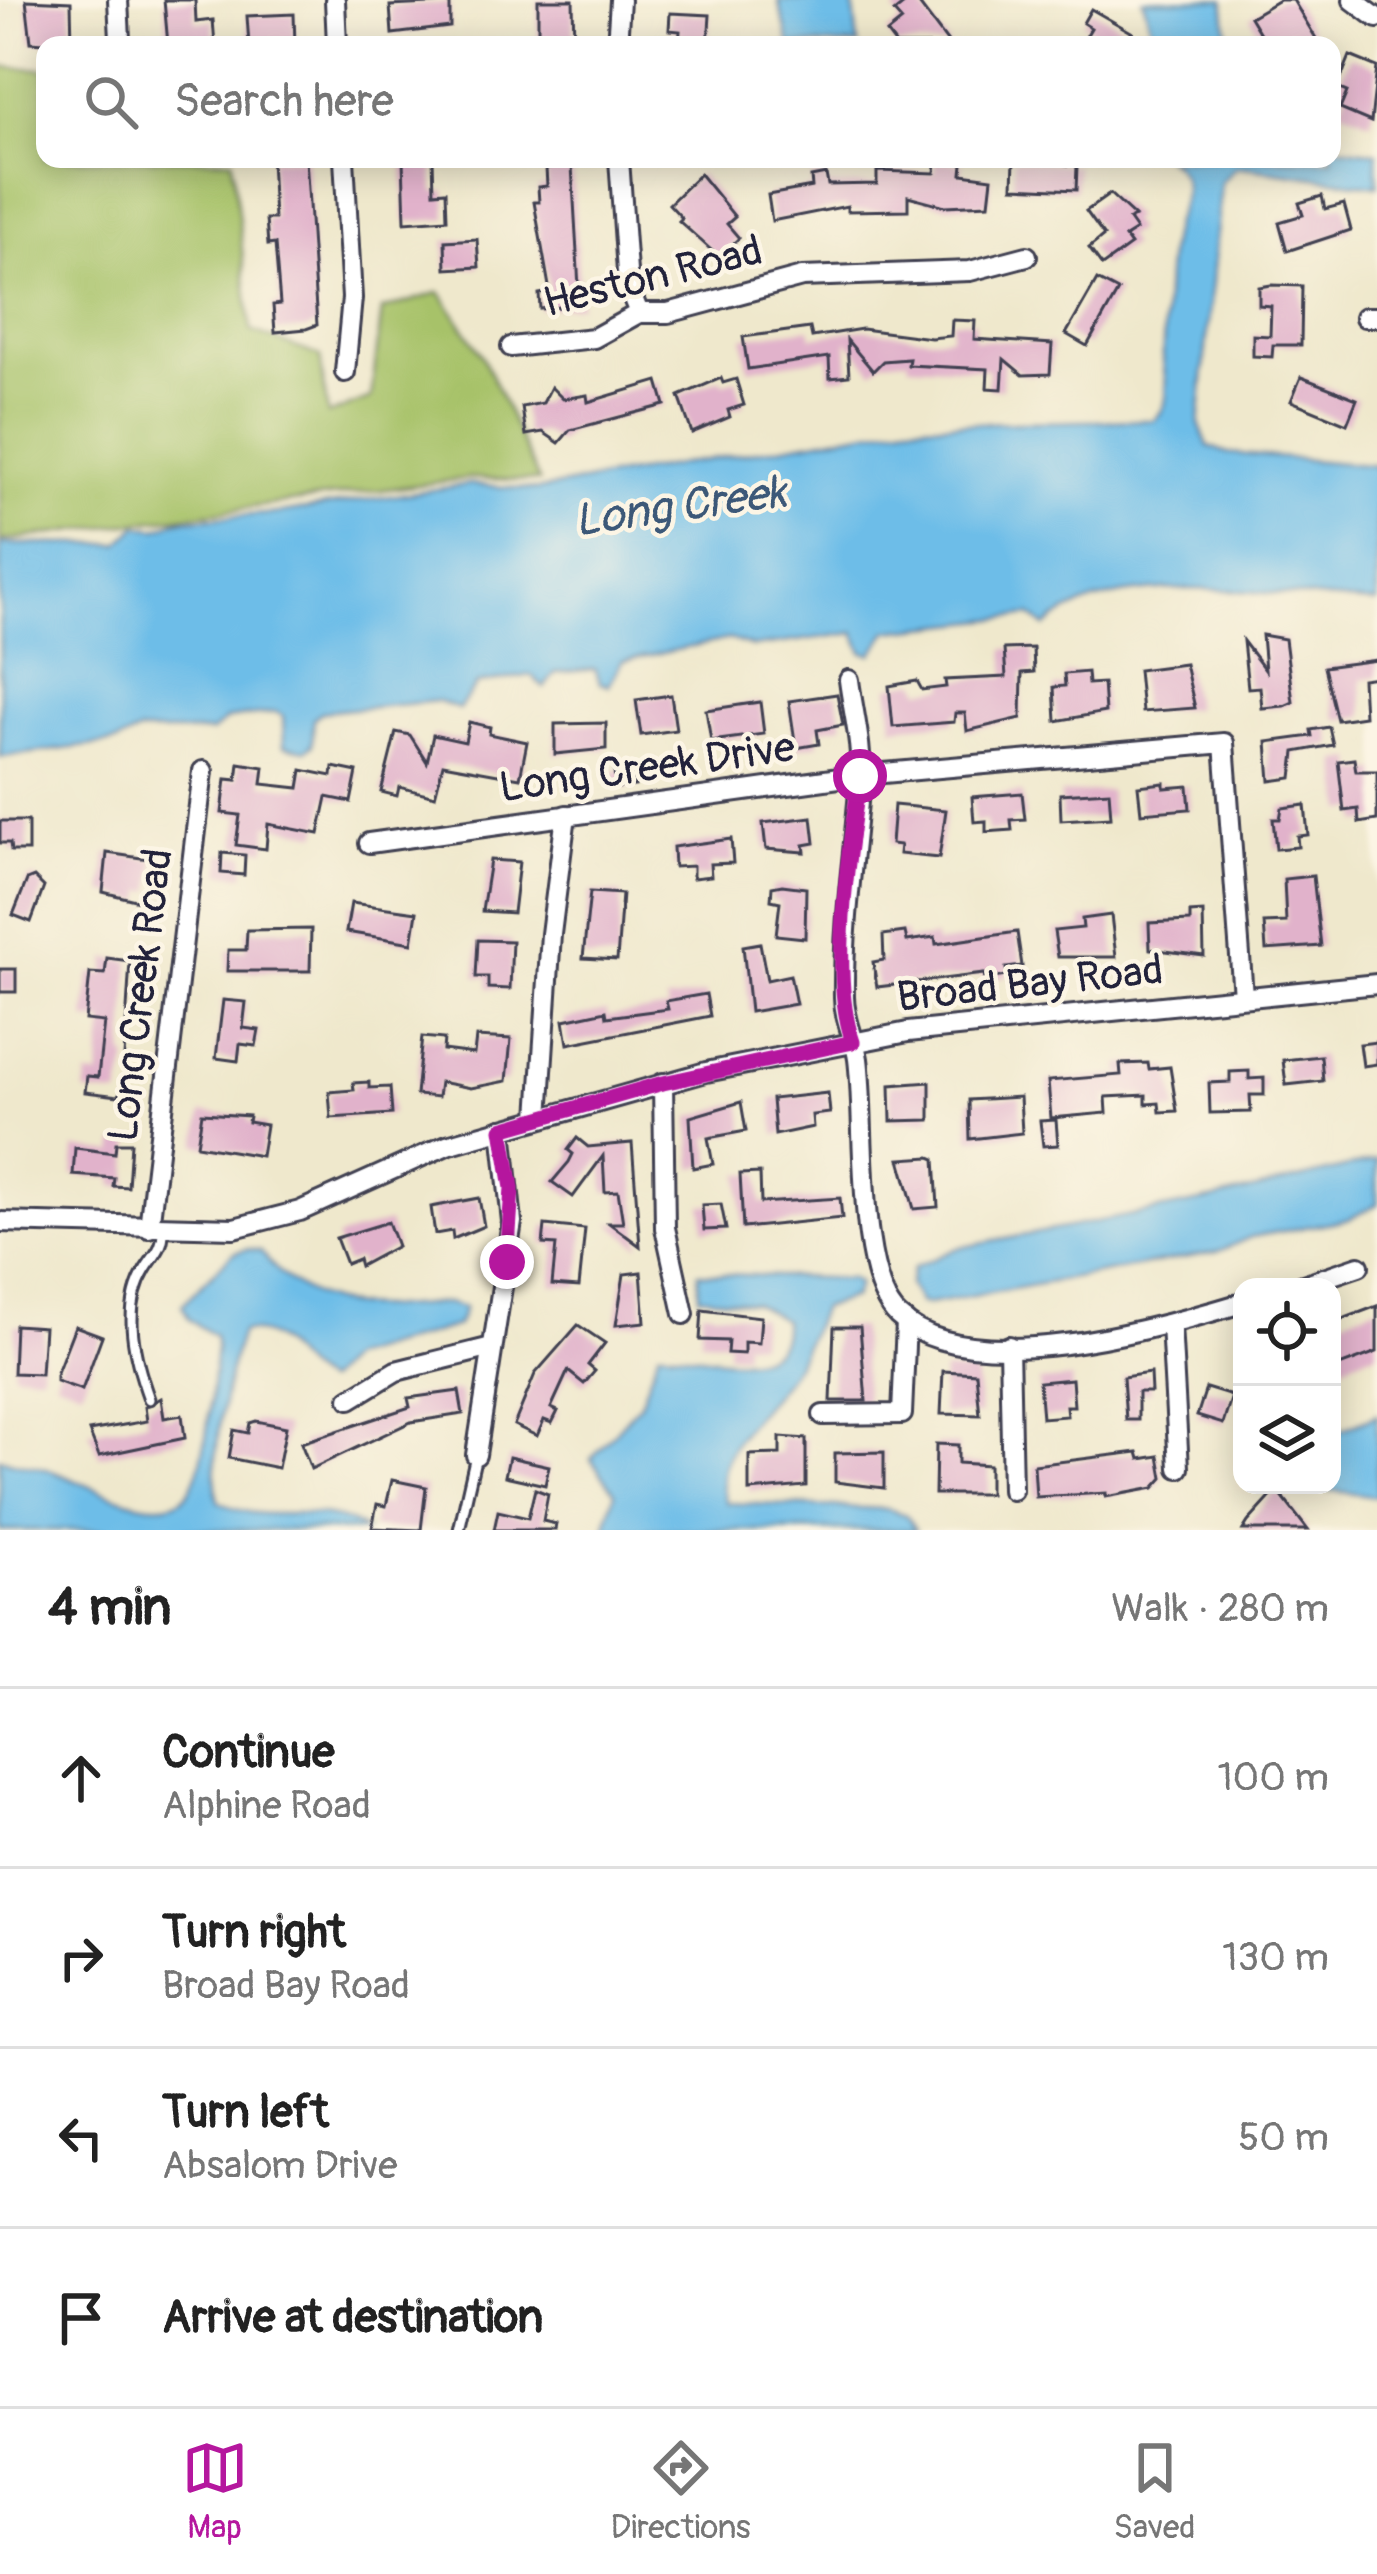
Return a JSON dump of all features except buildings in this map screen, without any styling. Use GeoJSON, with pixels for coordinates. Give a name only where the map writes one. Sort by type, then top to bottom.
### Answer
{"type":"FeatureCollection","features":[{"type":"Feature","properties":{"kind":"street"},"geometry":{"type":"LineString","coordinates":[[118,0],[120,36]]}},
{"type":"Feature","properties":{"kind":"street"},"geometry":{"type":"LineString","coordinates":[[334,0],[336,36]]}},
{"type":"Feature","properties":{"kind":"street"},"geometry":{"type":"LineString","coordinates":[[618,36],[620,0]]}},
{"type":"Feature","properties":{"kind":"street"},"geometry":{"type":"LineString","coordinates":[[1353,0],[1377,19]]}},
{"type":"Feature","properties":{"kind":"street"},"geometry":{"type":"LineString","coordinates":[[345,168],[352,298],[345,372]]}},
{"type":"Feature","properties":{"kind":"street"},"geometry":{"type":"LineString","coordinates":[[620,168],[628,286],[639,313]]}},
{"type":"Feature","properties":{"kind":"street","name":"Heston Road"},"geometry":{"type":"LineString","coordinates":[[511,347],[594,338],[639,313],[668,313],[802,278],[970,271],[1027,256]]}},
{"type":"Feature","properties":{"kind":"street"},"geometry":{"type":"LineString","coordinates":[[849,680],[860,776],[847,887],[843,1002],[853,1042],[878,1277],[895,1313],[954,1343],[1009,1346],[1171,1324],[1233,1306]]}},
{"type":"Feature","properties":{"kind":"street","name":"Long Creek Drive"},"geometry":{"type":"LineString","coordinates":[[368,843],[860,776],[1224,743],[1243,996]]}},
{"type":"Feature","properties":{"kind":"street","name":"Long Creek Road"},"geometry":{"type":"LineString","coordinates":[[156,1228],[202,771]]}},
{"type":"Feature","properties":{"kind":"street"},"geometry":{"type":"LineString","coordinates":[[539,1117],[549,955],[566,815]]}},
{"type":"Feature","properties":{"kind":"street","name":"Broad Bay Road"},"geometry":{"type":"LineString","coordinates":[[0,1222],[215,1229],[270,1222],[392,1166],[539,1117],[663,1083],[853,1042],[1377,984]]}},
{"type":"Feature","properties":{"kind":"street"},"geometry":{"type":"LineString","coordinates":[[663,1083],[665,1228],[684,1315]]}},
{"type":"Feature","properties":{"kind":"street"},"geometry":{"type":"LineString","coordinates":[[476,1455],[512,1222],[502,1129]]}},
{"type":"Feature","properties":{"kind":"street"},"geometry":{"type":"LineString","coordinates":[[1324,1278],[1359,1266]]}},
{"type":"Feature","properties":{"kind":"street"},"geometry":{"type":"LineString","coordinates":[[823,1415],[902,1414],[906,1322]]}},
{"type":"Feature","properties":{"kind":"street"},"geometry":{"type":"LineString","coordinates":[[1171,1324],[1179,1468]]}},
{"type":"Feature","properties":{"kind":"street"},"geometry":{"type":"LineString","coordinates":[[1009,1346],[1012,1490]]}},
{"type":"Feature","properties":{"kind":"street"},"geometry":{"type":"LineString","coordinates":[[350,1399],[415,1365],[492,1347]]}},
{"type":"Feature","properties":{"kind":"lane"},"geometry":{"type":"LineString","coordinates":[[148,1399],[139,1371],[133,1307],[144,1271],[160,1250],[156,1228]]}},
{"type":"Feature","properties":{"kind":"lane"},"geometry":{"type":"LineString","coordinates":[[459,1530],[476,1455]]}},
{"type":"Feature","properties":{"kind":"green space"},"geometry":{"type":"Polygon","coordinates":[[[0,67],[36,69],[36,168],[233,168],[251,331],[320,356],[328,415],[371,398],[382,310],[440,292],[482,355],[539,481],[470,478],[0,541],[0,67]]]}},
{"type":"Feature","properties":{"kind":"water"},"geometry":{"type":"Polygon","coordinates":[[[778,0],[853,0],[857,36],[788,36],[778,0]]]}},
{"type":"Feature","properties":{"kind":"water"},"geometry":{"type":"Polygon","coordinates":[[[1143,0],[1224,0],[1228,36],[1153,36],[1143,0]]]}},
{"type":"Feature","properties":{"kind":"water"},"geometry":{"type":"Polygon","coordinates":[[[1341,147],[1377,152],[1377,186],[1252,168],[1341,168],[1341,147]]]}},
{"type":"Feature","properties":{"kind":"water","name":"Long Creek"},"geometry":{"type":"Polygon","coordinates":[[[1176,168],[1235,168],[1221,182],[1199,424],[1208,446],[1227,453],[1377,466],[1377,603],[1205,589],[1159,590],[1115,595],[1077,607],[1045,627],[1031,615],[888,631],[872,654],[863,652],[855,633],[753,647],[729,639],[622,661],[609,685],[600,683],[595,669],[555,673],[544,688],[531,675],[477,684],[459,709],[437,701],[321,712],[314,718],[312,745],[305,750],[284,746],[283,716],[276,712],[227,719],[212,732],[139,732],[118,742],[0,757],[0,544],[119,544],[137,526],[157,529],[179,520],[281,513],[470,484],[537,490],[909,424],[1154,420],[1166,396],[1166,272],[1183,200],[1176,168]]]}},
{"type":"Feature","properties":{"kind":"water"},"geometry":{"type":"Polygon","coordinates":[[[1377,1160],[1377,1204],[1349,1219],[1251,1237],[1217,1252],[929,1304],[920,1304],[909,1285],[913,1268],[958,1248],[1211,1200],[1377,1160]]]}},
{"type":"Feature","properties":{"kind":"water"},"geometry":{"type":"Polygon","coordinates":[[[261,1251],[299,1288],[321,1298],[369,1307],[447,1303],[464,1308],[457,1326],[349,1358],[325,1382],[268,1336],[241,1332],[218,1440],[218,1501],[253,1513],[328,1516],[366,1530],[0,1530],[0,1458],[46,1469],[138,1503],[174,1503],[187,1494],[205,1445],[216,1347],[214,1336],[189,1319],[182,1305],[233,1253],[261,1251]]]}},
{"type":"Feature","properties":{"kind":"water"},"geometry":{"type":"Polygon","coordinates":[[[698,1273],[851,1279],[858,1284],[853,1297],[821,1308],[792,1370],[732,1449],[723,1484],[727,1503],[888,1509],[906,1515],[915,1530],[605,1530],[615,1492],[591,1459],[640,1403],[659,1351],[755,1359],[771,1353],[781,1340],[783,1320],[754,1303],[699,1296],[698,1273]]]}},
{"type":"Feature","properties":{"kind":"water"},"geometry":{"type":"Polygon","coordinates":[[[1377,1415],[1377,1497],[1341,1492],[1341,1430],[1377,1415]]]}},
{"type":"Feature","properties":{"kind":"route"},"geometry":{"type":"LineString","coordinates":[[507,1262],[512,1188],[502,1129],[706,1072],[853,1042],[843,1002],[847,887],[860,776]]}}]}
